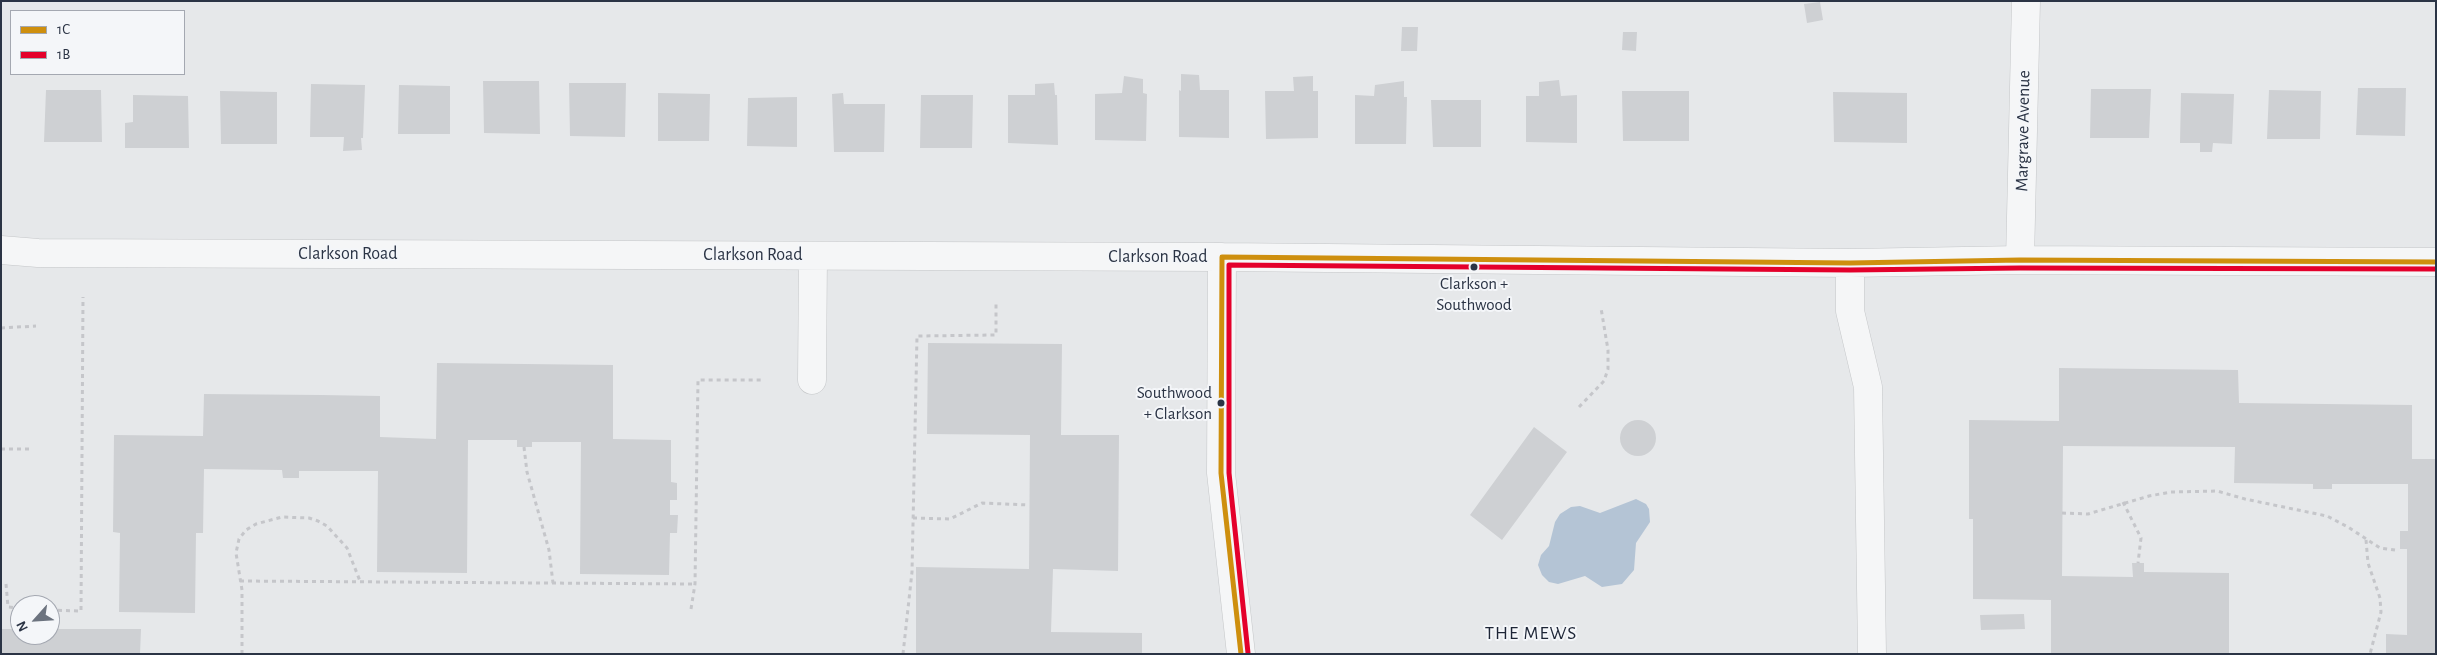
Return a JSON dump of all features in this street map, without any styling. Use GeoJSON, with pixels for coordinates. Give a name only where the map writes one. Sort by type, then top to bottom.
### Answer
{"type":"FeatureCollection","features":[{"type":"Feature","properties":{"kind":"street","name":"Margrave Avenue"},"geometry":{"type":"LineString","coordinates":[[2020,260],[2026,1]]}},
{"type":"Feature","properties":{"kind":"street","name":"Clarkson Road"},"geometry":{"type":"LineString","coordinates":[[1,250],[38,253],[1222,257],[1850,263],[2020,260],[2436,262]]}},
{"type":"Feature","properties":{"kind":"street"},"geometry":{"type":"LineString","coordinates":[[812,380],[813,256]]}},
{"type":"Feature","properties":{"kind":"street"},"geometry":{"type":"LineString","coordinates":[[1222,257],[1221,473],[1238,644],[1241,654]]}},
{"type":"Feature","properties":{"kind":"street"},"geometry":{"type":"LineString","coordinates":[[1850,263],[1850,311],[1868,387],[1872,654]]}},
{"type":"Feature","properties":{"kind":"path"},"geometry":{"type":"LineString","coordinates":[[60,610],[81,611],[83,297]]}},
{"type":"Feature","properties":{"kind":"path"},"geometry":{"type":"LineString","coordinates":[[904,654],[912,572],[917,336],[996,335],[996,304]]}},
{"type":"Feature","properties":{"kind":"path"},"geometry":{"type":"LineString","coordinates":[[1579,407],[1604,381],[1608,369],[1608,350],[1601,308]]}},
{"type":"Feature","properties":{"kind":"path"},"geometry":{"type":"LineString","coordinates":[[1,328],[36,326]]}},
{"type":"Feature","properties":{"kind":"path"},"geometry":{"type":"LineString","coordinates":[[691,609],[695,584],[698,380],[762,380]]}},
{"type":"Feature","properties":{"kind":"path"},"geometry":{"type":"LineString","coordinates":[[524,447],[527,472],[549,550],[553,583]]}},
{"type":"Feature","properties":{"kind":"path"},"geometry":{"type":"LineString","coordinates":[[1,449],[32,449]]}},
{"type":"Feature","properties":{"kind":"path"},"geometry":{"type":"LineString","coordinates":[[2062,513],[2088,514],[2123,502],[2171,492],[2217,491],[2244,500],[2327,516],[2348,526],[2380,548],[2395,550]]}},
{"type":"Feature","properties":{"kind":"path"},"geometry":{"type":"LineString","coordinates":[[2123,502],[2141,538],[2138,563]]}},
{"type":"Feature","properties":{"kind":"path"},"geometry":{"type":"LineString","coordinates":[[913,518],[950,519],[982,503],[1029,505]]}},
{"type":"Feature","properties":{"kind":"path"},"geometry":{"type":"LineString","coordinates":[[242,654],[240,581],[236,553],[239,539],[246,530],[269,520],[295,516],[318,521],[336,534],[347,548],[360,581]]}},
{"type":"Feature","properties":{"kind":"path"},"geometry":{"type":"LineString","coordinates":[[2366,540],[2368,563],[2380,598],[2380,612],[2370,654]]}},
{"type":"Feature","properties":{"kind":"path"},"geometry":{"type":"LineString","coordinates":[[240,581],[695,584]]}},
{"type":"Feature","properties":{"kind":"path"},"geometry":{"type":"LineString","coordinates":[[6,584],[8,607],[10,607]]}},
{"type":"Feature","properties":{"kind":"water"},"geometry":{"type":"Polygon","coordinates":[[[1636,499],[1646,504],[1649,509],[1650,522],[1636,543],[1634,570],[1622,584],[1602,587],[1585,576],[1558,584],[1549,582],[1542,575],[1538,565],[1541,555],[1549,546],[1555,522],[1560,514],[1571,507],[1580,506],[1600,513],[1636,499]]]}},
{"type":"Feature","properties":{"kind":"building"},"geometry":{"type":"Polygon","coordinates":[[[1820,2],[1823,20],[1807,23],[1804,4],[1820,2]]]}},
{"type":"Feature","properties":{"kind":"building"},"geometry":{"type":"Polygon","coordinates":[[[1402,27],[1418,27],[1417,51],[1401,51],[1402,27]]]}},
{"type":"Feature","properties":{"kind":"building"},"geometry":{"type":"Polygon","coordinates":[[[1623,32],[1637,32],[1636,51],[1622,50],[1623,32]]]}},
{"type":"Feature","properties":{"kind":"building"},"geometry":{"type":"Polygon","coordinates":[[[1181,74],[1199,75],[1200,90],[1229,90],[1229,138],[1179,137],[1181,74]]]}},
{"type":"Feature","properties":{"kind":"building"},"geometry":{"type":"Polygon","coordinates":[[[1124,76],[1143,79],[1143,93],[1147,94],[1146,141],[1095,140],[1095,94],[1122,93],[1124,76]]]}},
{"type":"Feature","properties":{"kind":"building"},"geometry":{"type":"Polygon","coordinates":[[[1313,76],[1313,91],[1318,91],[1318,138],[1266,139],[1265,91],[1294,91],[1293,77],[1313,76]]]}},
{"type":"Feature","properties":{"kind":"building"},"geometry":{"type":"Polygon","coordinates":[[[1559,80],[1561,96],[1577,95],[1577,143],[1526,142],[1526,96],[1539,96],[1539,82],[1559,80]]]}},
{"type":"Feature","properties":{"kind":"building"},"geometry":{"type":"Polygon","coordinates":[[[483,81],[539,81],[540,134],[484,133],[483,81]]]}},
{"type":"Feature","properties":{"kind":"building"},"geometry":{"type":"Polygon","coordinates":[[[1404,81],[1404,97],[1407,97],[1406,144],[1355,144],[1355,95],[1374,96],[1375,85],[1404,81]]]}},
{"type":"Feature","properties":{"kind":"building"},"geometry":{"type":"Polygon","coordinates":[[[569,83],[626,83],[625,137],[570,136],[569,83]]]}},
{"type":"Feature","properties":{"kind":"building"},"geometry":{"type":"Polygon","coordinates":[[[1054,83],[1055,95],[1057,95],[1058,145],[1008,143],[1008,95],[1035,95],[1035,84],[1054,83]]]}},
{"type":"Feature","properties":{"kind":"building"},"geometry":{"type":"Polygon","coordinates":[[[311,84],[365,85],[363,138],[361,138],[362,150],[343,151],[344,137],[310,137],[311,84]]]}},
{"type":"Feature","properties":{"kind":"building"},"geometry":{"type":"Polygon","coordinates":[[[399,85],[450,86],[450,134],[398,134],[399,85]]]}},
{"type":"Feature","properties":{"kind":"building"},"geometry":{"type":"Polygon","coordinates":[[[2358,88],[2406,88],[2405,136],[2356,135],[2358,88]]]}},
{"type":"Feature","properties":{"kind":"building"},"geometry":{"type":"Polygon","coordinates":[[[2091,89],[2151,89],[2149,138],[2090,138],[2091,89]]]}},
{"type":"Feature","properties":{"kind":"building"},"geometry":{"type":"Polygon","coordinates":[[[46,90],[101,90],[102,142],[44,142],[46,90]]]}},
{"type":"Feature","properties":{"kind":"building"},"geometry":{"type":"Polygon","coordinates":[[[2269,90],[2321,91],[2320,139],[2267,139],[2269,90]]]}},
{"type":"Feature","properties":{"kind":"building"},"geometry":{"type":"Polygon","coordinates":[[[220,91],[277,92],[277,144],[221,144],[220,91]]]}},
{"type":"Feature","properties":{"kind":"building"},"geometry":{"type":"Polygon","coordinates":[[[1622,91],[1689,91],[1689,141],[1623,141],[1622,91]]]}},
{"type":"Feature","properties":{"kind":"building"},"geometry":{"type":"Polygon","coordinates":[[[1833,92],[1907,93],[1907,143],[1834,142],[1833,92]]]}},
{"type":"Feature","properties":{"kind":"building"},"geometry":{"type":"Polygon","coordinates":[[[658,93],[710,94],[709,141],[658,141],[658,93]]]}},
{"type":"Feature","properties":{"kind":"building"},"geometry":{"type":"Polygon","coordinates":[[[843,93],[844,104],[885,104],[884,152],[834,152],[832,94],[843,93]]]}},
{"type":"Feature","properties":{"kind":"building"},"geometry":{"type":"Polygon","coordinates":[[[2181,93],[2234,94],[2232,144],[2213,143],[2212,152],[2200,152],[2200,143],[2180,143],[2181,93]]]}},
{"type":"Feature","properties":{"kind":"building"},"geometry":{"type":"Polygon","coordinates":[[[133,95],[188,96],[189,148],[125,148],[125,123],[133,122],[133,95]]]}},
{"type":"Feature","properties":{"kind":"building"},"geometry":{"type":"Polygon","coordinates":[[[921,95],[973,95],[972,148],[920,148],[921,95]]]}},
{"type":"Feature","properties":{"kind":"building"},"geometry":{"type":"Polygon","coordinates":[[[797,97],[797,147],[747,146],[748,98],[797,97]]]}},
{"type":"Feature","properties":{"kind":"building"},"geometry":{"type":"Polygon","coordinates":[[[1431,100],[1481,100],[1481,147],[1433,147],[1431,100]]]}},
{"type":"Feature","properties":{"kind":"building"},"geometry":{"type":"Polygon","coordinates":[[[928,343],[1062,344],[1061,435],[1119,435],[1118,571],[1053,569],[1051,632],[1142,633],[1142,654],[916,654],[916,567],[1029,569],[1030,435],[927,434],[928,343]]]}},
{"type":"Feature","properties":{"kind":"building"},"geometry":{"type":"Polygon","coordinates":[[[437,363],[613,365],[613,439],[671,440],[671,482],[677,483],[677,500],[670,500],[670,515],[678,515],[677,533],[670,533],[669,575],[580,574],[581,442],[532,442],[532,447],[517,447],[517,440],[468,440],[467,573],[377,572],[378,471],[299,471],[299,478],[283,478],[282,470],[204,469],[203,533],[196,533],[195,613],[119,612],[120,533],[113,532],[114,435],[203,436],[204,394],[321,395],[380,396],[380,437],[436,439],[437,363]]]}},
{"type":"Feature","properties":{"kind":"building"},"geometry":{"type":"Polygon","coordinates":[[[2059,368],[2238,370],[2239,403],[2412,405],[2412,459],[2436,459],[2436,654],[2386,654],[2386,634],[2407,635],[2407,549],[2400,549],[2400,531],[2408,531],[2408,484],[2332,484],[2332,489],[2313,489],[2313,484],[2234,483],[2235,447],[2063,446],[2062,576],[2133,577],[2132,563],[2144,563],[2144,572],[2229,573],[2229,654],[2051,654],[2051,600],[1973,599],[1973,519],[1969,519],[1969,420],[2059,421],[2059,368]]]}},
{"type":"Feature","properties":{"kind":"building"},"geometry":{"type":"Polygon","coordinates":[[[1638,420],[1645,421],[1651,425],[1655,431],[1655,445],[1651,451],[1645,455],[1638,456],[1631,455],[1625,451],[1621,445],[1620,438],[1621,431],[1625,425],[1631,421],[1638,420]]]}},
{"type":"Feature","properties":{"kind":"building"},"geometry":{"type":"Polygon","coordinates":[[[1534,427],[1567,452],[1502,540],[1470,515],[1534,427]]]}},
{"type":"Feature","properties":{"kind":"building"},"geometry":{"type":"Polygon","coordinates":[[[2024,614],[2025,629],[1981,630],[1980,615],[2024,614]]]}},
{"type":"Feature","properties":{"kind":"building"},"geometry":{"type":"Polygon","coordinates":[[[1,629],[10,629],[10,645],[60,645],[60,629],[141,629],[140,654],[1,654],[1,629]]]}},
{"type":"Feature","properties":{"kind":"transit line","name":"1C"},"geometry":{"type":"LineString","coordinates":[[1222,257],[1850,263],[2020,260],[2436,262]]}},
{"type":"Feature","properties":{"kind":"transit line","name":"1C"},"geometry":{"type":"LineString","coordinates":[[1222,257],[1221,473],[1241,654]]}},
{"type":"Feature","properties":{"kind":"transit line","name":"1B"},"geometry":{"type":"LineString","coordinates":[[1248,653],[1229,473],[1229,265],[1850,270],[2020,268],[2436,269]]}},
{"type":"Feature","properties":{"kind":"place","name":"Clarkson + Southwood"},"geometry":{"type":"Point","coordinates":[1474,267]}},
{"type":"Feature","properties":{"kind":"place","name":"Southwood + Clarkson"},"geometry":{"type":"Point","coordinates":[1221,403]}},
{"type":"Feature","properties":{"kind":"district","name":"THE MEWS"},"geometry":{"type":"Point","coordinates":[1531,633]}}]}
